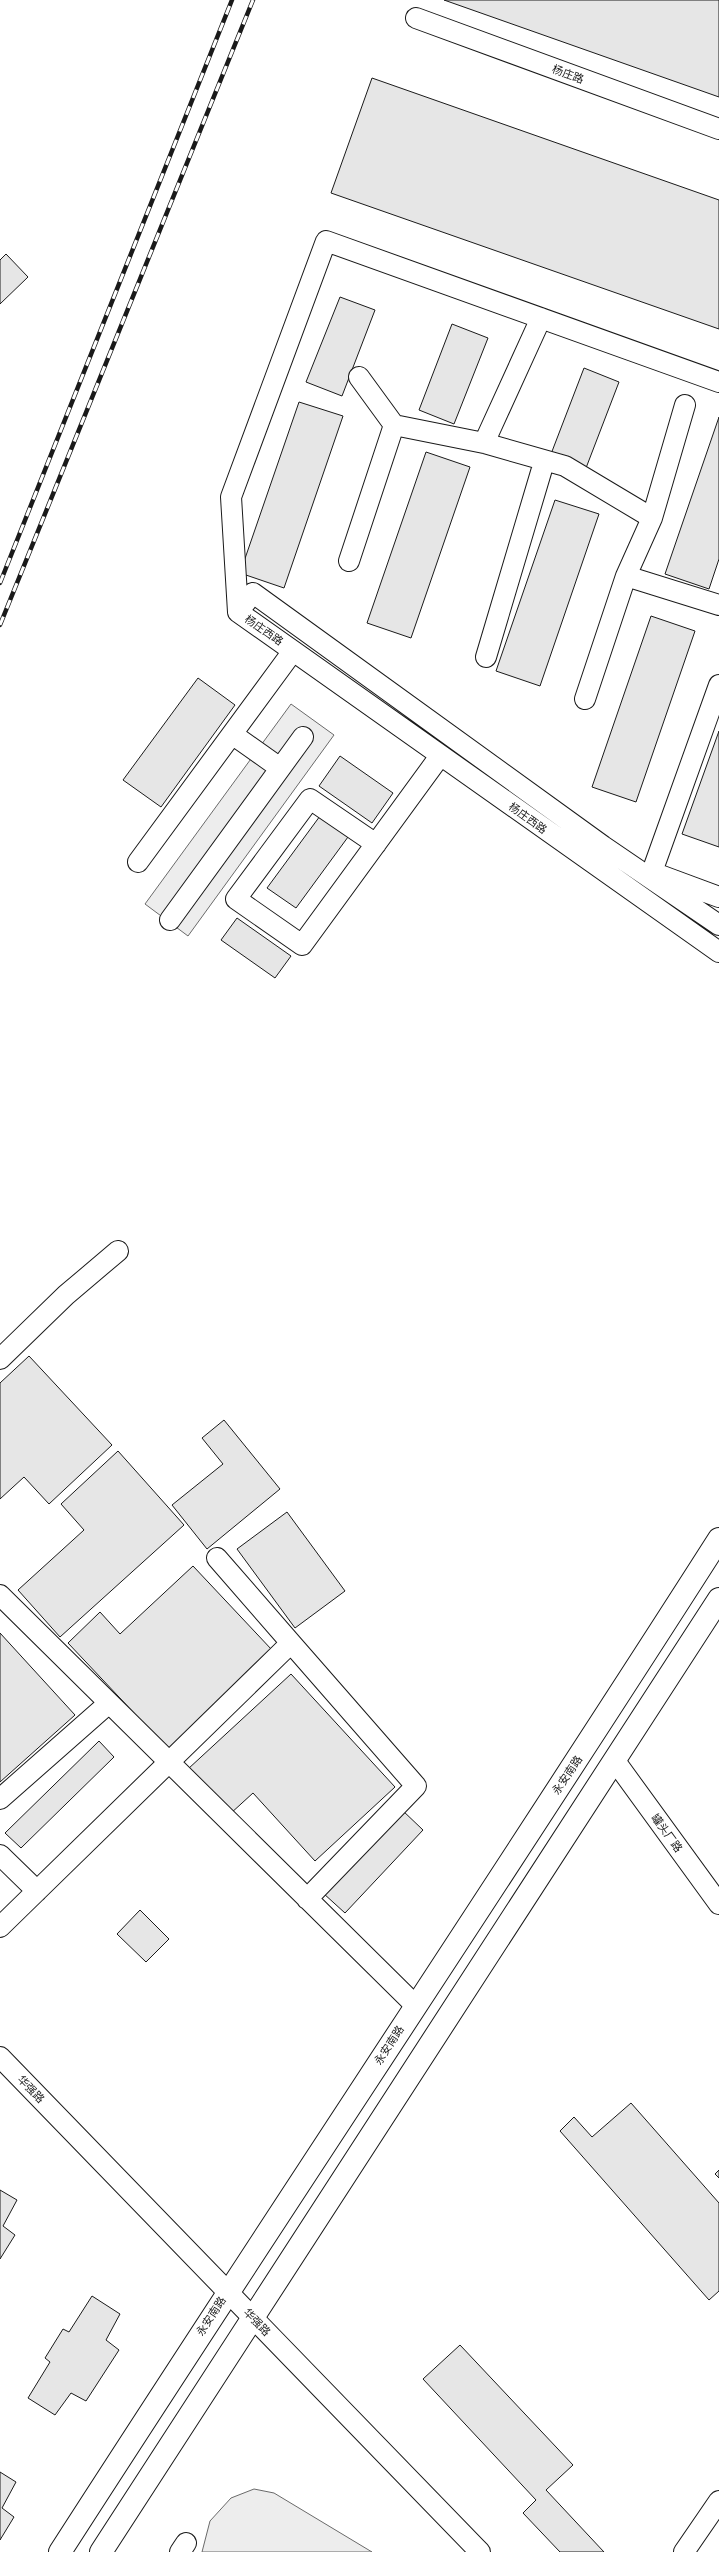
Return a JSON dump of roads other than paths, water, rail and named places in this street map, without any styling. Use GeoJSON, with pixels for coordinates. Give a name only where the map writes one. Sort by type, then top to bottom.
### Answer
{"type":"FeatureCollection","features":[{"type":"Feature","properties":{"kind":"main road","name":"永安南路"},"geometry":{"type":"LineString","coordinates":[[60,2552],[415,2005],[590,1742],[719,1539]]}},
{"type":"Feature","properties":{"kind":"main road"},"geometry":{"type":"LineString","coordinates":[[101,2552],[719,1599]]}},
{"type":"Feature","properties":{"kind":"street","name":"杨庄路"},"geometry":{"type":"LineString","coordinates":[[416,18],[719,129]]}},
{"type":"Feature","properties":{"kind":"street"},"geometry":{"type":"LineString","coordinates":[[238,612],[231,497],[326,241],[719,382]]}},
{"type":"Feature","properties":{"kind":"street"},"geometry":{"type":"LineString","coordinates":[[484,443],[541,318]]}},
{"type":"Feature","properties":{"kind":"street"},"geometry":{"type":"LineString","coordinates":[[359,377],[394,425],[484,443],[544,462],[565,466],[652,518]]}},
{"type":"Feature","properties":{"kind":"street"},"geometry":{"type":"LineString","coordinates":[[585,699],[626,576],[652,518],[685,405]]}},
{"type":"Feature","properties":{"kind":"street"},"geometry":{"type":"LineString","coordinates":[[349,561],[394,425]]}},
{"type":"Feature","properties":{"kind":"street"},"geometry":{"type":"LineString","coordinates":[[486,657],[544,462]]}},
{"type":"Feature","properties":{"kind":"street"},"geometry":{"type":"LineString","coordinates":[[626,576],[719,605]]}},
{"type":"Feature","properties":{"kind":"street","name":"杨庄西路"},"geometry":{"type":"LineString","coordinates":[[719,926],[643,870],[253,593],[238,612],[719,952]]}},
{"type":"Feature","properties":{"kind":"street"},"geometry":{"type":"LineString","coordinates":[[138,862],[293,651]]}},
{"type":"Feature","properties":{"kind":"street"},"geometry":{"type":"LineString","coordinates":[[719,685],[643,870],[719,897]]}},
{"type":"Feature","properties":{"kind":"street"},"geometry":{"type":"LineString","coordinates":[[232,734],[280,768]]}},
{"type":"Feature","properties":{"kind":"street"},"geometry":{"type":"LineString","coordinates":[[170,920],[303,737]]}},
{"type":"Feature","properties":{"kind":"street"},"geometry":{"type":"LineString","coordinates":[[376,844],[310,798],[236,899],[302,945],[376,844],[440,756]]}},
{"type":"Feature","properties":{"kind":"street"},"geometry":{"type":"LineString","coordinates":[[0,1359],[66,1295],[118,1251]]}},
{"type":"Feature","properties":{"kind":"street"},"geometry":{"type":"LineString","coordinates":[[217,1558],[416,1786],[307,1899]]}},
{"type":"Feature","properties":{"kind":"street"},"geometry":{"type":"LineString","coordinates":[[0,1596],[415,2005]]}},
{"type":"Feature","properties":{"kind":"street"},"geometry":{"type":"LineString","coordinates":[[0,1927],[291,1643]]}},
{"type":"Feature","properties":{"kind":"street"},"geometry":{"type":"LineString","coordinates":[[0,1799],[109,1703]]}},
{"type":"Feature","properties":{"kind":"street","name":"罐头厂路"},"geometry":{"type":"LineString","coordinates":[[614,1761],[719,1904]]}},
{"type":"Feature","properties":{"kind":"street"},"geometry":{"type":"LineString","coordinates":[[0,1855],[37,1891]]}},
{"type":"Feature","properties":{"kind":"street","name":"华强路"},"geometry":{"type":"LineString","coordinates":[[0,2057],[480,2552]]}},
{"type":"Feature","properties":{"kind":"street"},"geometry":{"type":"LineString","coordinates":[[684,2552],[719,2501]]}},
{"type":"Feature","properties":{"kind":"railway"},"geometry":{"type":"LineString","coordinates":[[0,583],[232,0]]}},
{"type":"Feature","properties":{"kind":"railway"},"geometry":{"type":"LineString","coordinates":[[0,625],[253,0]]}}]}
